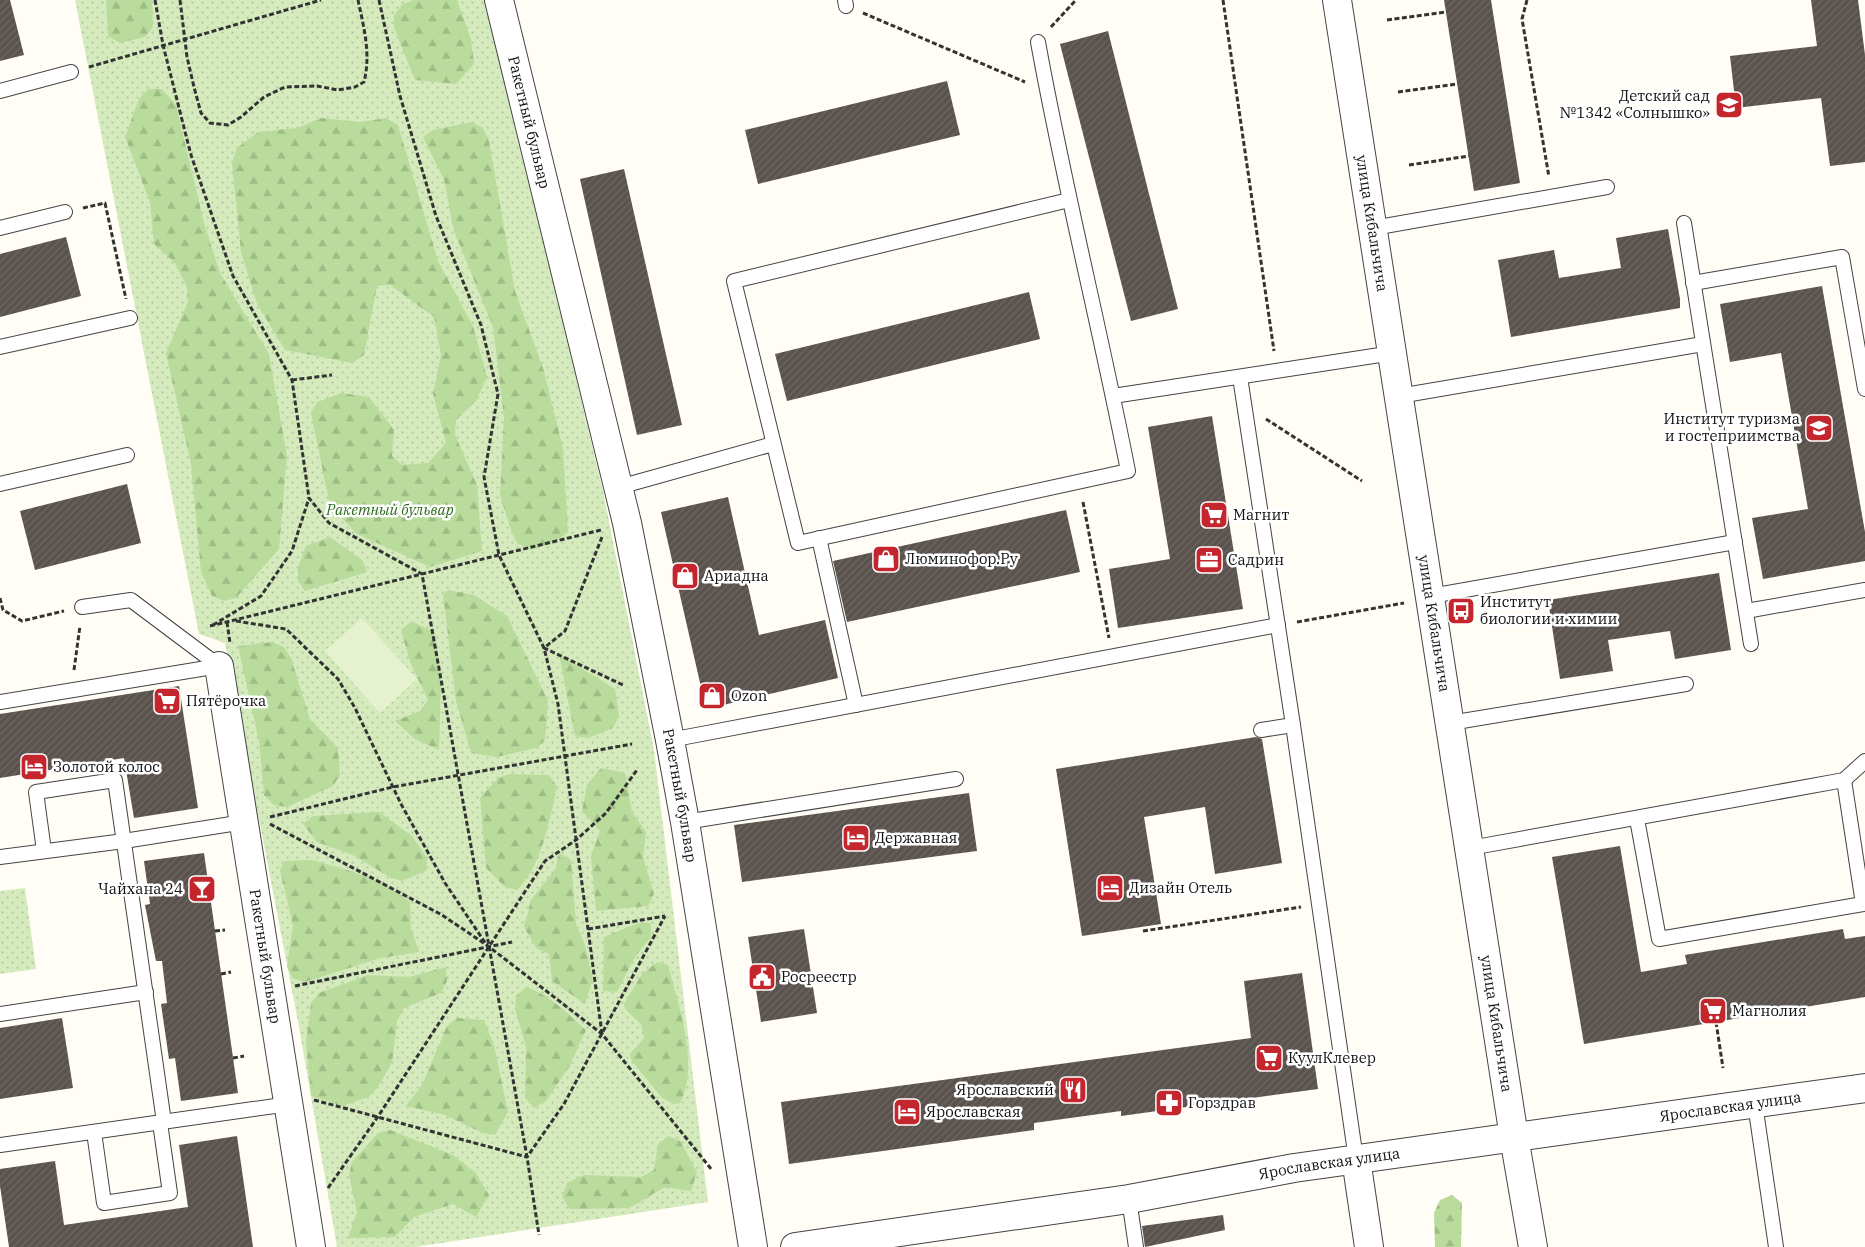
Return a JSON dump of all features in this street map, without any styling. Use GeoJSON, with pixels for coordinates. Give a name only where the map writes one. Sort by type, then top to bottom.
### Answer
{"type":"FeatureCollection","features":[{"type":"Feature","properties":{"kind":"street","name":"Ракетный бульвар"},"geometry":{"type":"LineString","coordinates":[[499,0],[619,487],[685,822],[753,1247]]}},
{"type":"Feature","properties":{"kind":"street","name":"улица Кибальчича"},"geometry":{"type":"LineString","coordinates":[[1337,0],[1514,1137],[1533,1247]]}},
{"type":"Feature","properties":{"kind":"street","name":"Ракетный бульвар"},"geometry":{"type":"LineString","coordinates":[[219,666],[258,822],[298,1101],[311,1247]]}},
{"type":"Feature","properties":{"kind":"street","name":"Ярославская улица"},"geometry":{"type":"LineString","coordinates":[[794,1247],[1129,1199],[1294,1168],[1865,1088]]}},
{"type":"Feature","properties":{"kind":"street"},"geometry":{"type":"LineString","coordinates":[[1356,1159],[1369,1247]]}},
{"type":"Feature","properties":{"kind":"lane"},"geometry":{"type":"LineString","coordinates":[[1038,42],[1069,200],[1128,471],[798,542],[734,281],[1069,200]]}},
{"type":"Feature","properties":{"kind":"lane"},"geometry":{"type":"LineString","coordinates":[[0,91],[71,72]]}},
{"type":"Feature","properties":{"kind":"lane"},"geometry":{"type":"LineString","coordinates":[[1373,228],[1607,187]]}},
{"type":"Feature","properties":{"kind":"lane"},"geometry":{"type":"LineString","coordinates":[[0,228],[65,212]]}},
{"type":"Feature","properties":{"kind":"lane"},"geometry":{"type":"LineString","coordinates":[[1684,224],[1752,644]]}},
{"type":"Feature","properties":{"kind":"lane"},"geometry":{"type":"LineString","coordinates":[[1693,283],[1842,257],[1865,389]]}},
{"type":"Feature","properties":{"kind":"lane"},"geometry":{"type":"LineString","coordinates":[[0,347],[130,318]]}},
{"type":"Feature","properties":{"kind":"lane"},"geometry":{"type":"LineString","coordinates":[[1399,396],[1703,344]]}},
{"type":"Feature","properties":{"kind":"lane"},"geometry":{"type":"LineString","coordinates":[[1113,396],[1393,353]]}},
{"type":"Feature","properties":{"kind":"lane"},"geometry":{"type":"LineString","coordinates":[[1240,377],[1356,1159]]}},
{"type":"Feature","properties":{"kind":"lane"},"geometry":{"type":"LineString","coordinates":[[619,487],[773,444]]}},
{"type":"Feature","properties":{"kind":"lane"},"geometry":{"type":"LineString","coordinates":[[0,484],[127,455]]}},
{"type":"Feature","properties":{"kind":"lane"},"geometry":{"type":"LineString","coordinates":[[818,538],[856,705]]}},
{"type":"Feature","properties":{"kind":"lane"},"geometry":{"type":"LineString","coordinates":[[1431,596],[1735,542]]}},
{"type":"Feature","properties":{"kind":"lane"},"geometry":{"type":"LineString","coordinates":[[1746,611],[1865,590]]}},
{"type":"Feature","properties":{"kind":"lane"},"geometry":{"type":"LineString","coordinates":[[82,607],[131,600],[219,666]]}},
{"type":"Feature","properties":{"kind":"lane"},"geometry":{"type":"LineString","coordinates":[[670,740],[1278,625]]}},
{"type":"Feature","properties":{"kind":"lane"},"geometry":{"type":"LineString","coordinates":[[0,702],[219,666]]}},
{"type":"Feature","properties":{"kind":"lane"},"geometry":{"type":"LineString","coordinates":[[1450,724],[1686,684]]}},
{"type":"Feature","properties":{"kind":"lane"},"geometry":{"type":"LineString","coordinates":[[1261,730],[1293,725]]}},
{"type":"Feature","properties":{"kind":"lane"},"geometry":{"type":"LineString","coordinates":[[1470,848],[1638,819],[1844,780],[1865,761]]}},
{"type":"Feature","properties":{"kind":"lane"},"geometry":{"type":"LineString","coordinates":[[685,822],[956,779]]}},
{"type":"Feature","properties":{"kind":"lane"},"geometry":{"type":"LineString","coordinates":[[44,852],[36,792],[115,780],[146,992],[170,1193],[104,1203],[94,1132]]}},
{"type":"Feature","properties":{"kind":"lane"},"geometry":{"type":"LineString","coordinates":[[1638,819],[1659,939],[1863,904],[1844,780]]}},
{"type":"Feature","properties":{"kind":"lane"},"geometry":{"type":"LineString","coordinates":[[0,857],[258,822]]}},
{"type":"Feature","properties":{"kind":"lane"},"geometry":{"type":"LineString","coordinates":[[0,1014],[146,992]]}},
{"type":"Feature","properties":{"kind":"lane"},"geometry":{"type":"LineString","coordinates":[[0,1145],[298,1101]]}},
{"type":"Feature","properties":{"kind":"lane"},"geometry":{"type":"LineString","coordinates":[[1755,1104],[1776,1247]]}},
{"type":"Feature","properties":{"kind":"lane"},"geometry":{"type":"LineString","coordinates":[[1129,1199],[1136,1247]]}},
{"type":"Feature","properties":{"kind":"path"},"geometry":{"type":"LineString","coordinates":[[155,0],[191,155],[233,276],[292,380],[309,498],[292,551],[261,596],[210,626],[598,530]]}},
{"type":"Feature","properties":{"kind":"path"},"geometry":{"type":"LineString","coordinates":[[180,0],[187,57],[201,114],[210,123],[228,125],[241,117],[264,97],[285,87],[316,86],[338,90],[355,87],[364,82],[368,68],[367,42],[358,0]]}},
{"type":"Feature","properties":{"kind":"path"},"geometry":{"type":"LineString","coordinates":[[71,72],[321,0]]}},
{"type":"Feature","properties":{"kind":"path"},"geometry":{"type":"LineString","coordinates":[[379,0],[400,96],[436,216],[481,325],[498,394],[484,477],[499,554],[544,648],[558,704],[602,1034]]}},
{"type":"Feature","properties":{"kind":"path"},"geometry":{"type":"LineString","coordinates":[[1038,42],[1076,0]]}},
{"type":"Feature","properties":{"kind":"path"},"geometry":{"type":"LineString","coordinates":[[1223,0],[1276,371]]}},
{"type":"Feature","properties":{"kind":"path"},"geometry":{"type":"LineString","coordinates":[[1527,0],[1522,19],[1553,197]]}},
{"type":"Feature","properties":{"kind":"path"},"geometry":{"type":"LineString","coordinates":[[845,3],[1032,84],[1045,81]]}},
{"type":"Feature","properties":{"kind":"path"},"geometry":{"type":"LineString","coordinates":[[1387,20],[1446,12]]}},
{"type":"Feature","properties":{"kind":"path"},"geometry":{"type":"LineString","coordinates":[[1398,92],[1457,84]]}},
{"type":"Feature","properties":{"kind":"path"},"geometry":{"type":"LineString","coordinates":[[1409,165],[1469,156]]}},
{"type":"Feature","properties":{"kind":"path"},"geometry":{"type":"LineString","coordinates":[[65,212],[105,202],[130,318]]}},
{"type":"Feature","properties":{"kind":"path"},"geometry":{"type":"LineString","coordinates":[[292,380],[332,376]]}},
{"type":"Feature","properties":{"kind":"path"},"geometry":{"type":"LineString","coordinates":[[1244,405],[1362,481]]}},
{"type":"Feature","properties":{"kind":"path"},"geometry":{"type":"LineString","coordinates":[[1080,481],[1113,657]]}},
{"type":"Feature","properties":{"kind":"path"},"geometry":{"type":"LineString","coordinates":[[309,498],[329,523],[422,574]]}},
{"type":"Feature","properties":{"kind":"path"},"geometry":{"type":"LineString","coordinates":[[544,648],[565,630],[606,528]]}},
{"type":"Feature","properties":{"kind":"path"},"geometry":{"type":"LineString","coordinates":[[422,574],[539,1235]]}},
{"type":"Feature","properties":{"kind":"path"},"geometry":{"type":"LineString","coordinates":[[1278,625],[1381,608],[1431,596]]}},
{"type":"Feature","properties":{"kind":"path"},"geometry":{"type":"LineString","coordinates":[[0,598],[3,610],[22,621],[82,607],[72,690]]}},
{"type":"Feature","properties":{"kind":"path"},"geometry":{"type":"LineString","coordinates":[[234,620],[286,629],[338,679],[355,708],[393,788],[445,883],[488,946]]}},
{"type":"Feature","properties":{"kind":"path"},"geometry":{"type":"LineString","coordinates":[[544,648],[623,685]]}},
{"type":"Feature","properties":{"kind":"path"},"geometry":{"type":"LineString","coordinates":[[258,822],[393,788],[632,744]]}},
{"type":"Feature","properties":{"kind":"path"},"geometry":{"type":"LineString","coordinates":[[324,1195],[377,1118],[544,861],[576,840],[606,812],[637,770]]}},
{"type":"Feature","properties":{"kind":"path"},"geometry":{"type":"LineString","coordinates":[[258,822],[442,915],[488,946],[602,1034],[714,1172]]}},
{"type":"Feature","properties":{"kind":"path"},"geometry":{"type":"LineString","coordinates":[[1143,931],[1308,906]]}},
{"type":"Feature","properties":{"kind":"path"},"geometry":{"type":"LineString","coordinates":[[526,1157],[564,1104],[665,916],[588,929]]}},
{"type":"Feature","properties":{"kind":"path"},"geometry":{"type":"LineString","coordinates":[[215,931],[225,930]]}},
{"type":"Feature","properties":{"kind":"path"},"geometry":{"type":"LineString","coordinates":[[286,988],[512,942]]}},
{"type":"Feature","properties":{"kind":"path"},"geometry":{"type":"LineString","coordinates":[[221,974],[232,972]]}},
{"type":"Feature","properties":{"kind":"path"},"geometry":{"type":"LineString","coordinates":[[1716,1022],[1723,1068]]}},
{"type":"Feature","properties":{"kind":"path"},"geometry":{"type":"LineString","coordinates":[[233,1058],[244,1056]]}},
{"type":"Feature","properties":{"kind":"path"},"geometry":{"type":"LineString","coordinates":[[298,1101],[377,1118],[526,1157]]}},
{"type":"Feature","properties":{"kind":"green space","name":"Ракетный бульвар"},"geometry":{"type":"Polygon","coordinates":[[[75,0],[485,0],[603,491],[654,750],[708,1202],[415,1247],[337,1247],[299,1027],[225,643],[199,634],[75,0]]]}},
{"type":"Feature","properties":{"kind":"green space"},"geometry":{"type":"Polygon","coordinates":[[[106,0],[152,0],[153,27],[145,37],[120,43],[108,36],[106,0]]]}},
{"type":"Feature","properties":{"kind":"green space"},"geometry":{"type":"Polygon","coordinates":[[[414,0],[457,0],[471,39],[474,64],[456,84],[415,80],[394,28],[394,15],[403,4],[414,0]]]}},
{"type":"Feature","properties":{"kind":"green space"},"geometry":{"type":"Polygon","coordinates":[[[148,89],[162,89],[176,105],[204,223],[220,273],[269,354],[287,456],[279,549],[236,598],[224,601],[212,596],[201,572],[191,464],[166,353],[188,302],[187,287],[175,263],[154,244],[150,202],[125,137],[139,99],[148,89]]]}},
{"type":"Feature","properties":{"kind":"green space"},"geometry":{"type":"Polygon","coordinates":[[[321,118],[360,122],[386,118],[398,125],[438,261],[473,326],[487,377],[476,401],[456,420],[455,435],[477,485],[482,551],[430,567],[357,534],[330,506],[311,413],[317,402],[342,393],[369,397],[394,430],[392,456],[402,465],[428,463],[446,443],[433,394],[441,355],[434,317],[390,285],[377,286],[364,355],[352,363],[285,350],[257,304],[241,252],[232,163],[237,148],[258,132],[297,128],[321,118]]]}},
{"type":"Feature","properties":{"kind":"green space"},"geometry":{"type":"Polygon","coordinates":[[[472,122],[483,128],[489,141],[515,291],[543,368],[563,448],[568,532],[556,541],[532,550],[518,544],[512,533],[500,496],[504,418],[493,327],[454,231],[444,180],[423,137],[433,130],[472,122]]]}},
{"type":"Feature","properties":{"kind":"green space"},"geometry":{"type":"Polygon","coordinates":[[[330,537],[363,561],[367,572],[305,591],[298,581],[298,567],[306,546],[330,537]]]}},
{"type":"Feature","properties":{"kind":"green space"},"geometry":{"type":"Polygon","coordinates":[[[448,590],[474,595],[507,616],[548,701],[545,740],[536,748],[497,757],[471,753],[456,701],[443,594],[448,590]]]}},
{"type":"Feature","properties":{"kind":"green space"},"geometry":{"type":"Polygon","coordinates":[[[362,618],[417,679],[380,713],[325,651],[362,618]]]}},
{"type":"Feature","properties":{"kind":"green space"},"geometry":{"type":"Polygon","coordinates":[[[412,621],[435,633],[441,684],[439,750],[415,739],[395,721],[420,711],[428,700],[410,662],[401,630],[412,621]]]}},
{"type":"Feature","properties":{"kind":"green space"},"geometry":{"type":"Polygon","coordinates":[[[272,642],[284,647],[291,658],[310,719],[338,748],[340,775],[333,786],[287,807],[274,805],[264,795],[259,741],[238,646],[272,642]]]}},
{"type":"Feature","properties":{"kind":"green space"},"geometry":{"type":"Polygon","coordinates":[[[559,654],[615,689],[619,716],[613,728],[588,738],[575,736],[559,654]]]}},
{"type":"Feature","properties":{"kind":"green space"},"geometry":{"type":"Polygon","coordinates":[[[601,768],[625,773],[632,812],[646,832],[643,857],[654,894],[648,906],[596,911],[591,856],[600,831],[582,811],[587,785],[601,768]]]}},
{"type":"Feature","properties":{"kind":"green space"},"geometry":{"type":"Polygon","coordinates":[[[510,774],[549,775],[557,787],[548,827],[538,856],[525,881],[517,890],[505,887],[486,868],[480,798],[498,778],[510,774]]]}},
{"type":"Feature","properties":{"kind":"green space"},"geometry":{"type":"Polygon","coordinates":[[[379,812],[412,836],[427,858],[426,871],[402,881],[389,877],[355,856],[317,842],[303,824],[313,816],[379,812]]]}},
{"type":"Feature","properties":{"kind":"green space"},"geometry":{"type":"Polygon","coordinates":[[[559,853],[571,860],[576,924],[584,942],[593,979],[585,1004],[552,981],[549,954],[537,949],[524,927],[531,900],[556,868],[559,853]]]}},
{"type":"Feature","properties":{"kind":"green space"},"geometry":{"type":"Polygon","coordinates":[[[312,860],[376,880],[399,893],[410,902],[411,928],[419,952],[381,958],[305,982],[292,978],[287,966],[293,925],[280,870],[285,861],[312,860]]]}},
{"type":"Feature","properties":{"kind":"green space"},"geometry":{"type":"Polygon","coordinates":[[[25,888],[36,969],[0,974],[0,891],[25,888]]]}},
{"type":"Feature","properties":{"kind":"green space"},"geometry":{"type":"Polygon","coordinates":[[[638,923],[651,923],[651,937],[635,957],[617,992],[603,991],[604,937],[638,923]]]}},
{"type":"Feature","properties":{"kind":"green space"},"geometry":{"type":"Polygon","coordinates":[[[657,962],[668,965],[688,1053],[686,1088],[680,1103],[674,1104],[662,1098],[632,1061],[630,1054],[644,1038],[641,1024],[625,1009],[624,1004],[642,974],[657,962]]]}},
{"type":"Feature","properties":{"kind":"green space"},"geometry":{"type":"Polygon","coordinates":[[[446,967],[447,981],[441,993],[404,1008],[397,1021],[392,1063],[378,1087],[369,1097],[343,1106],[311,1096],[306,1042],[311,1003],[319,993],[368,975],[409,977],[446,967]]]}},
{"type":"Feature","properties":{"kind":"green space"},"geometry":{"type":"Polygon","coordinates":[[[526,987],[551,1000],[586,1030],[569,1067],[546,1101],[534,1108],[525,1098],[526,1046],[515,1009],[516,996],[526,987]]]}},
{"type":"Feature","properties":{"kind":"green space"},"geometry":{"type":"Polygon","coordinates":[[[457,1018],[484,1020],[494,1045],[508,1112],[495,1135],[482,1133],[445,1115],[406,1106],[422,1085],[447,1026],[457,1018]]]}},
{"type":"Feature","properties":{"kind":"green space"},"geometry":{"type":"Polygon","coordinates":[[[390,1130],[453,1155],[475,1172],[489,1195],[476,1217],[453,1204],[414,1217],[395,1237],[348,1238],[357,1212],[349,1175],[352,1162],[378,1133],[390,1130]]]}},
{"type":"Feature","properties":{"kind":"green space"},"geometry":{"type":"Polygon","coordinates":[[[668,1136],[680,1141],[697,1172],[691,1191],[665,1187],[629,1208],[570,1209],[562,1197],[567,1183],[584,1175],[641,1177],[654,1170],[658,1144],[668,1136]]]}},
{"type":"Feature","properties":{"kind":"green space"},"geometry":{"type":"Polygon","coordinates":[[[1452,1195],[1462,1203],[1461,1247],[1435,1247],[1434,1213],[1440,1200],[1452,1195]]]}},
{"type":"Feature","properties":{"kind":"building"},"geometry":{"type":"Polygon","coordinates":[[[0,0],[10,0],[24,55],[0,61],[0,0]]]}},
{"type":"Feature","properties":{"kind":"building"},"geometry":{"type":"Polygon","coordinates":[[[1444,0],[1491,0],[1520,183],[1474,191],[1444,0]]]}},
{"type":"Feature","properties":{"kind":"building"},"geometry":{"type":"Polygon","coordinates":[[[1811,0],[1858,0],[1865,55],[1865,162],[1830,166],[1821,98],[1736,108],[1730,56],[1817,46],[1811,0]]]}},
{"type":"Feature","properties":{"kind":"building"},"geometry":{"type":"Polygon","coordinates":[[[1108,31],[1178,309],[1131,321],[1060,44],[1108,31]]]}},
{"type":"Feature","properties":{"kind":"building"},"geometry":{"type":"Polygon","coordinates":[[[947,81],[960,135],[758,184],[745,130],[947,81]]]}},
{"type":"Feature","properties":{"kind":"building"},"geometry":{"type":"Polygon","coordinates":[[[624,169],[682,425],[637,435],[580,179],[624,169]]]}},
{"type":"Feature","properties":{"kind":"building"},"geometry":{"type":"Polygon","coordinates":[[[1668,229],[1680,308],[1511,337],[1498,260],[1554,250],[1559,278],[1621,268],[1616,238],[1668,229]]]}},
{"type":"Feature","properties":{"kind":"building"},"geometry":{"type":"Polygon","coordinates":[[[66,237],[81,296],[0,317],[0,254],[66,237]]]}},
{"type":"Feature","properties":{"kind":"building"},"geometry":{"type":"Polygon","coordinates":[[[1822,286],[1865,532],[1865,561],[1763,579],[1752,518],[1808,509],[1781,353],[1730,362],[1720,304],[1822,286]]]}},
{"type":"Feature","properties":{"kind":"building"},"geometry":{"type":"Polygon","coordinates":[[[1029,292],[1040,339],[787,401],[775,354],[1029,292]]]}},
{"type":"Feature","properties":{"kind":"building"},"geometry":{"type":"Polygon","coordinates":[[[1212,416],[1243,609],[1118,628],[1109,569],[1170,559],[1148,427],[1212,416]]]}},
{"type":"Feature","properties":{"kind":"building"},"geometry":{"type":"Polygon","coordinates":[[[127,484],[141,543],[35,570],[20,511],[127,484]]]}},
{"type":"Feature","properties":{"kind":"building"},"geometry":{"type":"Polygon","coordinates":[[[728,497],[759,635],[825,620],[838,678],[706,709],[661,512],[728,497]]]}},
{"type":"Feature","properties":{"kind":"building"},"geometry":{"type":"Polygon","coordinates":[[[1066,510],[1080,572],[847,622],[833,561],[1066,510]]]}},
{"type":"Feature","properties":{"kind":"building"},"geometry":{"type":"Polygon","coordinates":[[[1719,573],[1731,650],[1675,659],[1670,631],[1608,640],[1613,671],[1560,679],[1548,600],[1719,573]]]}},
{"type":"Feature","properties":{"kind":"building","name":"Золотой колос"},"geometry":{"type":"Polygon","coordinates":[[[179,686],[198,808],[134,818],[124,758],[0,778],[0,714],[179,686]]]}},
{"type":"Feature","properties":{"kind":"building"},"geometry":{"type":"Polygon","coordinates":[[[1256,737],[1262,739],[1282,863],[1215,874],[1205,807],[1144,817],[1161,924],[1082,936],[1056,769],[1256,737]]]}},
{"type":"Feature","properties":{"kind":"building","name":"Державная"},"geometry":{"type":"Polygon","coordinates":[[[969,793],[977,851],[742,882],[734,825],[969,793]]]}},
{"type":"Feature","properties":{"kind":"building"},"geometry":{"type":"Polygon","coordinates":[[[1620,846],[1641,972],[1687,964],[1685,955],[1843,929],[1845,939],[1865,936],[1865,997],[1584,1044],[1552,857],[1620,846]]]}},
{"type":"Feature","properties":{"kind":"building"},"geometry":{"type":"Polygon","coordinates":[[[204,853],[238,1093],[181,1101],[175,1058],[169,1059],[161,1004],[167,1003],[162,961],[156,961],[145,905],[150,904],[144,861],[204,853]]]}},
{"type":"Feature","properties":{"kind":"building"},"geometry":{"type":"Polygon","coordinates":[[[804,929],[817,1013],[761,1022],[748,937],[804,929]]]}},
{"type":"Feature","properties":{"kind":"building"},"geometry":{"type":"Polygon","coordinates":[[[1302,973],[1318,1089],[1121,1116],[1121,1111],[1034,1123],[1034,1130],[789,1164],[781,1102],[1251,1038],[1244,981],[1302,973]]]}},
{"type":"Feature","properties":{"kind":"building"},"geometry":{"type":"Polygon","coordinates":[[[62,1018],[73,1088],[0,1099],[0,1028],[62,1018]]]}},
{"type":"Feature","properties":{"kind":"building"},"geometry":{"type":"Polygon","coordinates":[[[237,1136],[253,1247],[9,1247],[0,1186],[0,1169],[55,1161],[64,1225],[188,1207],[179,1145],[237,1136]]]}},
{"type":"Feature","properties":{"kind":"building"},"geometry":{"type":"Polygon","coordinates":[[[1223,1215],[1225,1230],[1145,1247],[1142,1226],[1223,1215]]]}},
{"type":"Feature","properties":{"kind":"place","name":"Детский сад №1342 «Солнышко»"},"geometry":{"type":"Point","coordinates":[1729,105]}},
{"type":"Feature","properties":{"kind":"place","name":"Институт туризма и гостеприимства"},"geometry":{"type":"Point","coordinates":[1819,428]}},
{"type":"Feature","properties":{"kind":"place","name":"Магнит"},"geometry":{"type":"Point","coordinates":[1214,515]}},
{"type":"Feature","properties":{"kind":"place","name":"Люминофор.Ру"},"geometry":{"type":"Point","coordinates":[886,559]}},
{"type":"Feature","properties":{"kind":"place","name":"Садрин"},"geometry":{"type":"Point","coordinates":[1209,560]}},
{"type":"Feature","properties":{"kind":"place","name":"Ариадна"},"geometry":{"type":"Point","coordinates":[685,576]}},
{"type":"Feature","properties":{"kind":"place","name":"Институт биологии и химии"},"geometry":{"type":"Point","coordinates":[1461,611]}},
{"type":"Feature","properties":{"kind":"place","name":"Ozon"},"geometry":{"type":"Point","coordinates":[712,696]}},
{"type":"Feature","properties":{"kind":"place","name":"Пятёрочка"},"geometry":{"type":"Point","coordinates":[167,701]}},
{"type":"Feature","properties":{"kind":"place","name":"Золотой колос"},"geometry":{"type":"Point","coordinates":[34,767]}},
{"type":"Feature","properties":{"kind":"place","name":"Державная"},"geometry":{"type":"Point","coordinates":[856,838]}},
{"type":"Feature","properties":{"kind":"place","name":"Дизайн Отель"},"geometry":{"type":"Point","coordinates":[1110,888]}},
{"type":"Feature","properties":{"kind":"place","name":"Чайхана 24"},"geometry":{"type":"Point","coordinates":[202,889]}},
{"type":"Feature","properties":{"kind":"place","name":"Росреестр"},"geometry":{"type":"Point","coordinates":[762,977]}},
{"type":"Feature","properties":{"kind":"place","name":"Магнолия"},"geometry":{"type":"Point","coordinates":[1713,1011]}},
{"type":"Feature","properties":{"kind":"place","name":"КуулКлевер"},"geometry":{"type":"Point","coordinates":[1269,1058]}},
{"type":"Feature","properties":{"kind":"place","name":"Ярославский"},"geometry":{"type":"Point","coordinates":[1073,1090]}},
{"type":"Feature","properties":{"kind":"place","name":"Горздрав"},"geometry":{"type":"Point","coordinates":[1169,1103]}},
{"type":"Feature","properties":{"kind":"place","name":"Ярославская"},"geometry":{"type":"Point","coordinates":[907,1112]}}]}
